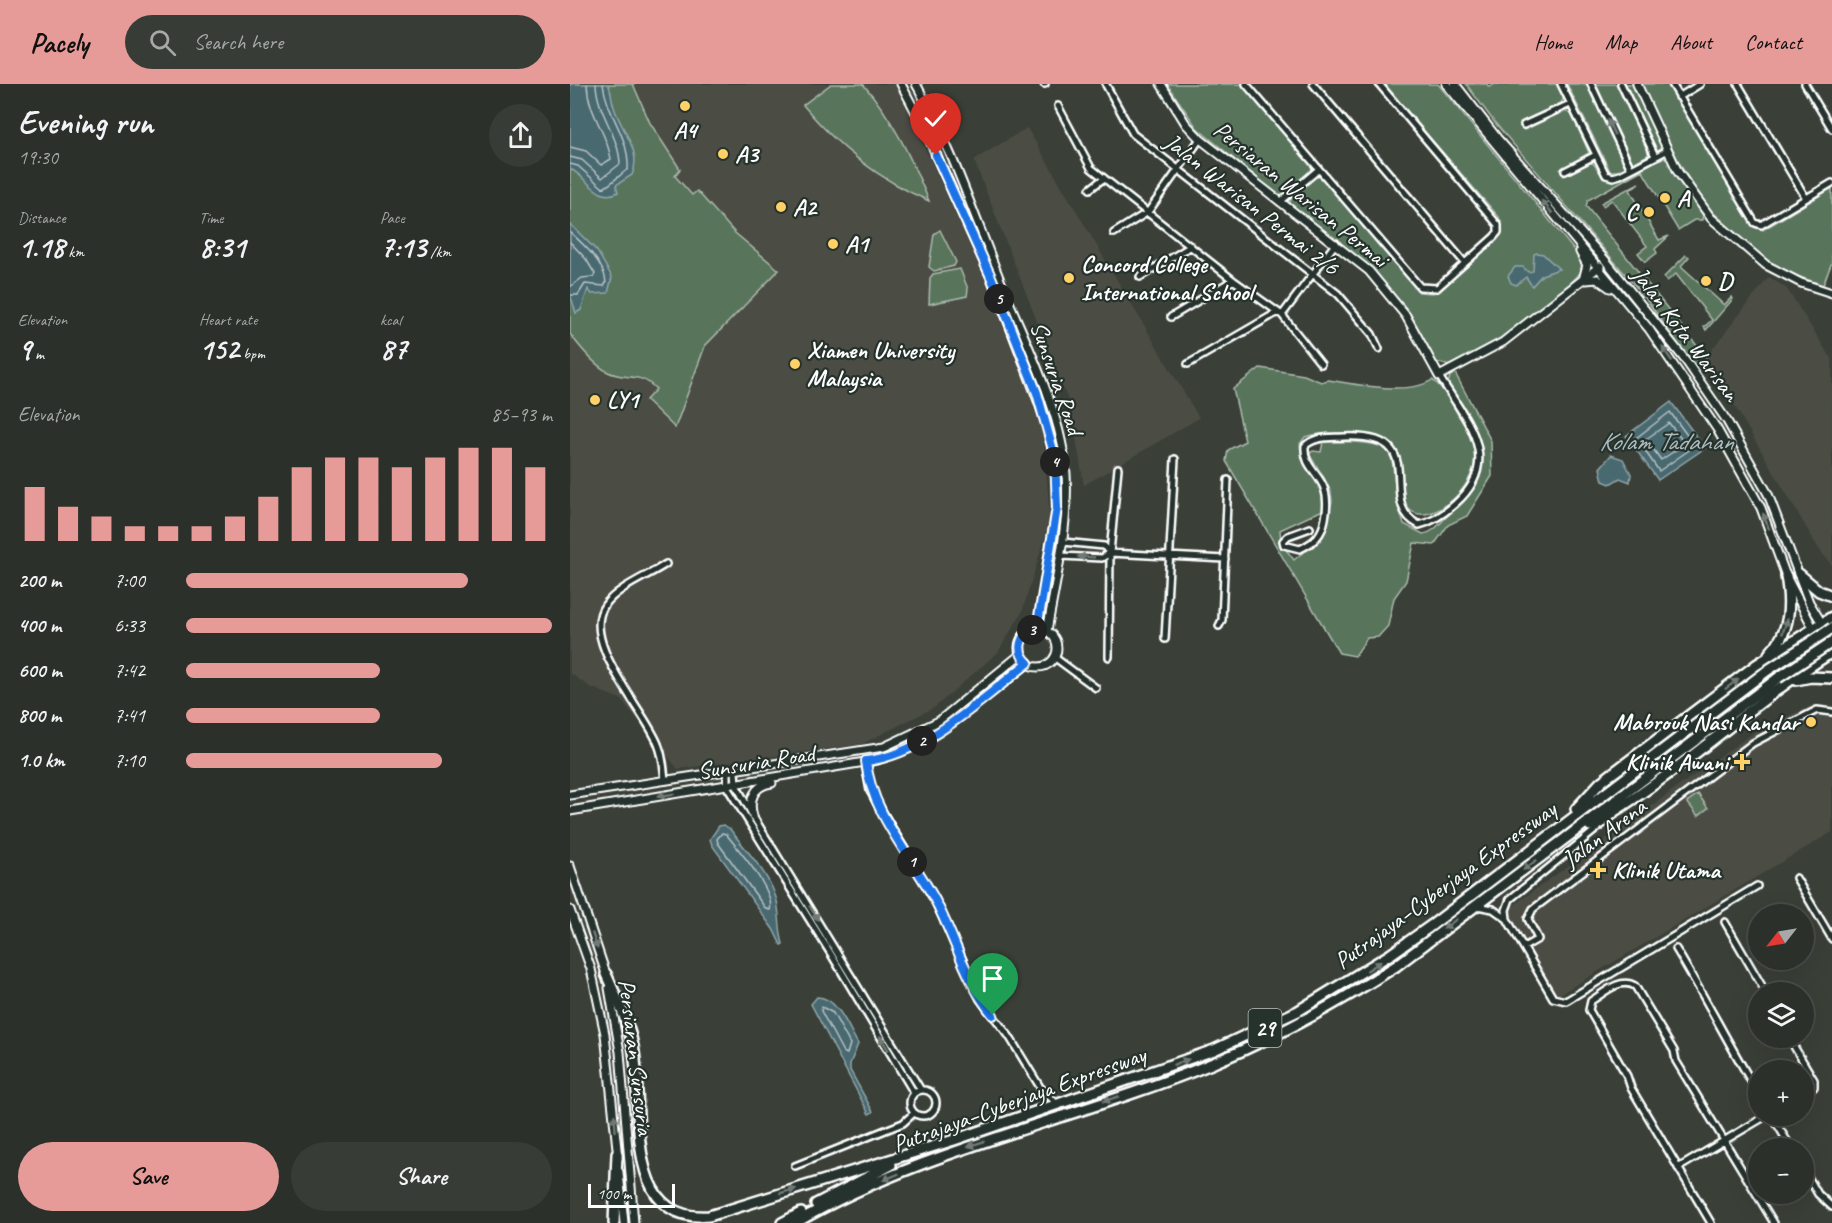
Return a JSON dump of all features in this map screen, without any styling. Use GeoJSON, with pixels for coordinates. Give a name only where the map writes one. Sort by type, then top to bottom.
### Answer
{"type":"FeatureCollection","features":[{"type":"Feature","properties":{"kind":"highway"},"geometry":{"type":"LineString","coordinates":[[1799,574],[1819,591],[1832,596]]}},
{"type":"Feature","properties":{"kind":"highway"},"geometry":{"type":"LineString","coordinates":[[1756,666],[1772,651],[1786,625],[1790,611],[1786,576]]}},
{"type":"Feature","properties":{"kind":"highway"},"geometry":{"type":"LineString","coordinates":[[1558,828],[1601,782],[1756,666],[1832,617]]}},
{"type":"Feature","properties":{"kind":"highway","name":"Putrajaya–Cyberjaya Expressway"},"geometry":{"type":"LineString","coordinates":[[782,1223],[914,1153],[1058,1106],[1214,1050],[1298,1011],[1391,954],[1768,670],[1832,628]]}},
{"type":"Feature","properties":{"kind":"highway","name":"Putrajaya–Cyberjaya Expressway"},"geometry":{"type":"LineString","coordinates":[[797,1223],[815,1212],[922,1164],[1209,1064],[1272,1037],[1338,1004],[1396,966],[1778,678],[1832,641]]}},
{"type":"Feature","properties":{"kind":"highway"},"geometry":{"type":"LineString","coordinates":[[1785,647],[1801,645],[1808,651],[1811,659],[1803,672]]}},
{"type":"Feature","properties":{"kind":"highway"},"geometry":{"type":"LineString","coordinates":[[1560,844],[1624,807],[1706,742],[1803,672],[1831,655]]}},
{"type":"Feature","properties":{"kind":"highway"},"geometry":{"type":"LineString","coordinates":[[1792,681],[1811,677],[1832,678]]}},
{"type":"Feature","properties":{"kind":"highway"},"geometry":{"type":"LineString","coordinates":[[606,974],[633,1047],[639,1100],[640,1151],[644,1171],[653,1194],[673,1214],[692,1218],[709,1216],[914,1153]]}},
{"type":"Feature","properties":{"kind":"highway"},"geometry":{"type":"LineString","coordinates":[[614,1223],[617,1154]]}},
{"type":"Feature","properties":{"kind":"street","name":"Sunsuria Road"},"geometry":{"type":"LineString","coordinates":[[901,84],[924,128],[992,279],[1048,427],[1057,474],[1057,508],[1037,629]]}},
{"type":"Feature","properties":{"kind":"street","name":"Sunsuria Road"},"geometry":{"type":"LineString","coordinates":[[916,84],[939,127],[1054,419],[1066,473],[1063,542],[1047,631]]}},
{"type":"Feature","properties":{"kind":"street","name":"Persiaran Warisan Permai"},"geometry":{"type":"LineString","coordinates":[[1161,84],[1186,124],[1200,139],[1369,271],[1399,306],[1439,376]]}},
{"type":"Feature","properties":{"kind":"street"},"geometry":{"type":"LineString","coordinates":[[1246,84],[1420,287],[1437,288],[1498,232],[1494,218],[1379,84]]}},
{"type":"Feature","properties":{"kind":"street"},"geometry":{"type":"LineString","coordinates":[[1313,84],[1464,262]]}},
{"type":"Feature","properties":{"kind":"street","name":"Jalan Kota Warisan"},"geometry":{"type":"LineString","coordinates":[[1446,84],[1649,329],[1735,459],[1761,508],[1786,576],[1812,629],[1831,655]]}},
{"type":"Feature","properties":{"kind":"street","name":"Jalan Kota Warisan"},"geometry":{"type":"LineString","coordinates":[[1455,84],[1497,138],[1606,261],[1686,361],[1726,421],[1768,494],[1809,602],[1832,641]]}},
{"type":"Feature","properties":{"kind":"street"},"geometry":{"type":"LineString","coordinates":[[1561,84],[1594,156],[1606,175],[1613,177],[1668,150]]}},
{"type":"Feature","properties":{"kind":"street"},"geometry":{"type":"LineString","coordinates":[[1591,84],[1631,169]]}},
{"type":"Feature","properties":{"kind":"street"},"geometry":{"type":"LineString","coordinates":[[1621,84],[1655,156]]}},
{"type":"Feature","properties":{"kind":"street"},"geometry":{"type":"LineString","coordinates":[[1637,84],[1668,150],[1700,206],[1755,256],[1781,274],[1832,293]]}},
{"type":"Feature","properties":{"kind":"street"},"geometry":{"type":"LineString","coordinates":[[1672,84],[1753,220],[1761,225],[1832,183]]}},
{"type":"Feature","properties":{"kind":"street"},"geometry":{"type":"LineString","coordinates":[[1680,97],[1700,84]]}},
{"type":"Feature","properties":{"kind":"street"},"geometry":{"type":"LineString","coordinates":[[1738,84],[1806,198]]}},
{"type":"Feature","properties":{"kind":"street"},"geometry":{"type":"LineString","coordinates":[[1805,84],[1832,129]]}},
{"type":"Feature","properties":{"kind":"street","name":"Jalan Warisan Permai 2/6"},"geometry":{"type":"LineString","coordinates":[[1106,85],[1133,134],[1314,275],[1353,309],[1372,334],[1379,349]]}},
{"type":"Feature","properties":{"kind":"street"},"geometry":{"type":"LineString","coordinates":[[1524,125],[1570,104]]}},
{"type":"Feature","properties":{"kind":"street"},"geometry":{"type":"LineString","coordinates":[[1058,106],[1091,168],[1233,280],[1280,314],[1321,364]]}},
{"type":"Feature","properties":{"kind":"street"},"geometry":{"type":"LineString","coordinates":[[1114,233],[1148,213],[1200,139]]}},
{"type":"Feature","properties":{"kind":"street"},"geometry":{"type":"LineString","coordinates":[[1565,171],[1594,156]]}},
{"type":"Feature","properties":{"kind":"street"},"geometry":{"type":"LineString","coordinates":[[1280,201],[1318,169]]}},
{"type":"Feature","properties":{"kind":"street"},"geometry":{"type":"LineString","coordinates":[[1090,189],[1104,178]]}},
{"type":"Feature","properties":{"kind":"street"},"geometry":{"type":"LineString","coordinates":[[1566,230],[1586,260],[1583,280]]}},
{"type":"Feature","properties":{"kind":"street"},"geometry":{"type":"LineString","coordinates":[[1188,364],[1280,314],[1314,275],[1336,243]]}},
{"type":"Feature","properties":{"kind":"street"},"geometry":{"type":"LineString","coordinates":[[1140,277],[1191,246]]}},
{"type":"Feature","properties":{"kind":"street"},"geometry":{"type":"LineString","coordinates":[[1310,528],[1288,536],[1283,541],[1284,545],[1292,549],[1305,547],[1320,536],[1323,528],[1328,492],[1304,454],[1305,446],[1309,442],[1321,438],[1371,438],[1389,447],[1397,459],[1405,514],[1419,525],[1440,516],[1461,498],[1476,476],[1478,446],[1466,418],[1439,376],[1503,342],[1606,261]]}},
{"type":"Feature","properties":{"kind":"street"},"geometry":{"type":"LineString","coordinates":[[1583,280],[1597,279],[1606,283],[1649,329]]}},
{"type":"Feature","properties":{"kind":"street"},"geometry":{"type":"LineString","coordinates":[[1171,317],[1233,280]]}},
{"type":"Feature","properties":{"kind":"street"},"geometry":{"type":"LineString","coordinates":[[1165,639],[1174,459]]}},
{"type":"Feature","properties":{"kind":"street"},"geometry":{"type":"LineString","coordinates":[[1109,657],[1110,553],[1119,468]]}},
{"type":"Feature","properties":{"kind":"street"},"geometry":{"type":"LineString","coordinates":[[1219,626],[1222,621],[1228,480]]}},
{"type":"Feature","properties":{"kind":"street"},"geometry":{"type":"LineString","coordinates":[[1063,542],[1104,546],[1110,553]]}},
{"type":"Feature","properties":{"kind":"street"},"geometry":{"type":"LineString","coordinates":[[1060,556],[1102,558],[1110,553],[1225,559]]}},
{"type":"Feature","properties":{"kind":"street"},"geometry":{"type":"LineString","coordinates":[[665,780],[658,743],[604,649],[598,627],[603,607],[611,598],[666,564]]}},
{"type":"Feature","properties":{"kind":"street"},"geometry":{"type":"LineString","coordinates":[[1037,629],[1047,631],[1055,640],[1054,657],[1040,666],[1028,663],[1021,654],[1023,637],[1037,629]]}},
{"type":"Feature","properties":{"kind":"street","name":"Sunsuria Road"},"geometry":{"type":"LineString","coordinates":[[570,795],[864,751],[899,742],[939,721],[1021,654]]}},
{"type":"Feature","properties":{"kind":"street"},"geometry":{"type":"LineString","coordinates":[[1054,657],[1096,688]]}},
{"type":"Feature","properties":{"kind":"street","name":"Sunsuria Road"},"geometry":{"type":"LineString","coordinates":[[570,811],[830,770],[887,756],[944,728],[1028,663]]}},
{"type":"Feature","properties":{"kind":"street","name":"Jalan Arena"},"geometry":{"type":"LineString","coordinates":[[1524,947],[1538,939],[1528,919],[1533,909],[1753,743],[1817,710],[1832,712]]}},
{"type":"Feature","properties":{"kind":"street"},"geometry":{"type":"LineString","coordinates":[[866,761],[870,791],[935,900],[980,999],[1009,1036],[1040,1087],[1058,1106]]}},
{"type":"Feature","properties":{"kind":"street"},"geometry":{"type":"LineString","coordinates":[[753,816],[750,806],[759,786],[830,770]]}},
{"type":"Feature","properties":{"kind":"street"},"geometry":{"type":"LineString","coordinates":[[731,772],[753,816],[921,1090],[933,1095],[935,1107],[926,1116],[914,1113]]}},
{"type":"Feature","properties":{"kind":"street"},"geometry":{"type":"LineString","coordinates":[[731,772],[727,787],[914,1093]]}},
{"type":"Feature","properties":{"kind":"street"},"geometry":{"type":"LineString","coordinates":[[1507,919],[1506,910],[1510,899],[1624,807]]}},
{"type":"Feature","properties":{"kind":"street","name":"Persiaran Sunsuria"},"geometry":{"type":"LineString","coordinates":[[570,866],[606,974],[620,1052],[634,1223]]}},
{"type":"Feature","properties":{"kind":"street"},"geometry":{"type":"LineString","coordinates":[[1796,879],[1832,939]]}},
{"type":"Feature","properties":{"kind":"street"},"geometry":{"type":"LineString","coordinates":[[1476,905],[1493,909],[1507,919],[1553,998],[1566,1001],[1757,886]]}},
{"type":"Feature","properties":{"kind":"street","name":"Persiaran Sunsuria"},"geometry":{"type":"LineString","coordinates":[[570,910],[591,969],[605,1034],[624,1223]]}},
{"type":"Feature","properties":{"kind":"street"},"geometry":{"type":"LineString","coordinates":[[1725,922],[1760,982]]}},
{"type":"Feature","properties":{"kind":"street"},"geometry":{"type":"LineString","coordinates":[[1676,949],[1719,1020],[1722,1034],[1748,1077]]}},
{"type":"Feature","properties":{"kind":"street"},"geometry":{"type":"LineString","coordinates":[[1711,1223],[1589,1010],[1591,1001],[1619,983],[1629,982],[1635,986],[1724,1142],[1774,1223]]}},
{"type":"Feature","properties":{"kind":"street"},"geometry":{"type":"LineString","coordinates":[[914,1113],[910,1101],[914,1093],[921,1090]]}},
{"type":"Feature","properties":{"kind":"street"},"geometry":{"type":"LineString","coordinates":[[795,1166],[903,1123],[914,1113]]}},
{"type":"Feature","properties":{"kind":"street"},"geometry":{"type":"LineString","coordinates":[[1678,1168],[1750,1126]]}},
{"type":"Feature","properties":{"kind":"street"},"geometry":{"type":"LineString","coordinates":[[1814,1187],[1832,1207]]}},
{"type":"Feature","properties":{"kind":"shaded area","name":"Xiamen University Malaysia"},"geometry":{"type":"Polygon","coordinates":[[[570,84],[895,84],[995,299],[1043,430],[1050,520],[1022,612],[998,652],[935,707],[862,744],[678,769],[621,699],[590,687],[570,673],[570,84]]]}},
{"type":"Feature","properties":{"kind":"shaded area","name":"Concord College International School"},"geometry":{"type":"Polygon","coordinates":[[[1027,128],[1199,418],[1084,485],[1071,408],[974,160],[1027,128]]]}},
{"type":"Feature","properties":{"kind":"shaded area"},"geometry":{"type":"Polygon","coordinates":[[[1769,277],[1787,289],[1832,360],[1832,565],[1819,549],[1706,357],[1769,277]]]}},
{"type":"Feature","properties":{"kind":"shaded area"},"geometry":{"type":"Polygon","coordinates":[[[1814,705],[1832,707],[1832,832],[1555,997],[1508,917],[1507,910],[1757,730],[1814,705]]]}},
{"type":"Feature","properties":{"kind":"green space"},"geometry":{"type":"Polygon","coordinates":[[[570,84],[633,84],[650,123],[680,169],[675,176],[692,195],[697,191],[735,233],[779,270],[705,346],[675,428],[646,400],[656,389],[650,383],[638,378],[615,375],[603,369],[587,355],[570,334],[570,84]]]}},
{"type":"Feature","properties":{"kind":"green space"},"geometry":{"type":"Polygon","coordinates":[[[831,84],[863,84],[884,111],[901,140],[929,201],[893,183],[860,161],[803,105],[831,84]]]}},
{"type":"Feature","properties":{"kind":"green space"},"geometry":{"type":"Polygon","coordinates":[[[1167,84],[1242,84],[1311,165],[1312,170],[1284,195],[1275,193],[1197,128],[1167,84]]]}},
{"type":"Feature","properties":{"kind":"green space"},"geometry":{"type":"Polygon","coordinates":[[[1383,84],[1438,84],[1582,260],[1581,272],[1537,313],[1505,336],[1453,367],[1436,362],[1410,313],[1375,272],[1290,204],[1291,197],[1315,177],[1322,177],[1419,292],[1433,293],[1501,235],[1499,217],[1383,84]]]}},
{"type":"Feature","properties":{"kind":"green space"},"geometry":{"type":"Polygon","coordinates":[[[1466,84],[1487,84],[1489,87],[1495,84],[1557,84],[1564,98],[1561,103],[1520,122],[1524,130],[1564,111],[1572,114],[1589,153],[1560,170],[1564,176],[1592,162],[1605,178],[1614,181],[1660,157],[1669,160],[1703,214],[1702,220],[1694,220],[1678,230],[1642,170],[1588,200],[1586,206],[1706,357],[1695,368],[1644,296],[1495,123],[1466,84]]]}},
{"type":"Feature","properties":{"kind":"green space"},"geometry":{"type":"Polygon","coordinates":[[[1567,84],[1618,84],[1648,149],[1648,155],[1619,171],[1610,171],[1567,84]]]}},
{"type":"Feature","properties":{"kind":"green space"},"geometry":{"type":"Polygon","coordinates":[[[1625,84],[1632,84],[1662,143],[1659,150],[1656,149],[1625,84]]]}},
{"type":"Feature","properties":{"kind":"green space"},"geometry":{"type":"Polygon","coordinates":[[[1641,84],[1668,84],[1754,226],[1763,230],[1832,188],[1832,262],[1823,285],[1794,275],[1764,259],[1702,202],[1681,166],[1641,84]]]}},
{"type":"Feature","properties":{"kind":"green space"},"geometry":{"type":"Polygon","coordinates":[[[1639,183],[1630,190],[1659,240],[1669,236],[1655,249],[1657,253],[1645,262],[1638,253],[1647,246],[1612,200],[1603,206],[1601,203],[1639,183]]]}},
{"type":"Feature","properties":{"kind":"green space"},"geometry":{"type":"Polygon","coordinates":[[[940,230],[956,262],[954,266],[934,271],[929,267],[934,234],[940,230]]]}},
{"type":"Feature","properties":{"kind":"green space"},"geometry":{"type":"Polygon","coordinates":[[[1686,255],[1689,257],[1681,266],[1724,305],[1732,297],[1733,299],[1706,330],[1704,327],[1712,320],[1676,274],[1667,281],[1664,277],[1686,255]]]}},
{"type":"Feature","properties":{"kind":"green space"},"geometry":{"type":"Polygon","coordinates":[[[960,269],[968,289],[967,296],[929,304],[930,278],[933,274],[960,269]]]}},
{"type":"Feature","properties":{"kind":"green space"},"geometry":{"type":"Polygon","coordinates":[[[1260,368],[1304,375],[1321,382],[1328,380],[1381,388],[1422,385],[1432,380],[1440,386],[1449,399],[1470,436],[1475,451],[1474,465],[1469,480],[1460,493],[1436,511],[1424,514],[1413,512],[1405,504],[1401,465],[1391,445],[1381,439],[1355,433],[1327,433],[1305,437],[1300,444],[1302,459],[1323,489],[1325,509],[1280,530],[1281,543],[1294,560],[1324,534],[1332,501],[1331,492],[1309,454],[1313,451],[1321,452],[1323,442],[1373,444],[1385,449],[1391,457],[1397,501],[1404,524],[1423,534],[1436,528],[1466,497],[1480,475],[1482,451],[1479,438],[1474,425],[1448,384],[1450,376],[1455,373],[1491,441],[1492,476],[1467,516],[1448,525],[1434,545],[1414,543],[1406,581],[1394,598],[1388,626],[1378,637],[1367,638],[1355,656],[1339,653],[1226,461],[1228,450],[1245,441],[1233,389],[1260,368]]]}},
{"type":"Feature","properties":{"kind":"green space"},"geometry":{"type":"Polygon","coordinates":[[[1698,794],[1708,808],[1698,816],[1687,802],[1698,794]]]}},
{"type":"Feature","properties":{"kind":"water"},"geometry":{"type":"Polygon","coordinates":[[[570,84],[608,84],[617,115],[633,149],[635,166],[632,175],[616,185],[618,192],[611,195],[598,192],[570,169],[570,84]]]}},
{"type":"Feature","properties":{"kind":"water"},"geometry":{"type":"Polygon","coordinates":[[[570,224],[597,251],[612,277],[608,293],[592,294],[588,289],[581,310],[576,313],[570,294],[570,224]]]}},
{"type":"Feature","properties":{"kind":"water"},"geometry":{"type":"Polygon","coordinates":[[[1534,254],[1543,254],[1559,269],[1542,275],[1532,286],[1526,277],[1516,285],[1511,283],[1508,276],[1515,267],[1523,267],[1528,272],[1533,271],[1534,254]]]}},
{"type":"Feature","properties":{"kind":"water","name":"Kolam Tadahan"},"geometry":{"type":"Polygon","coordinates":[[[1671,402],[1705,448],[1658,480],[1626,436],[1671,402]]]}},
{"type":"Feature","properties":{"kind":"water","name":"Kolam Tadahan"},"geometry":{"type":"Polygon","coordinates":[[[1611,455],[1623,459],[1631,474],[1630,482],[1620,478],[1610,484],[1603,481],[1600,468],[1611,455]]]}},
{"type":"Feature","properties":{"kind":"water"},"geometry":{"type":"Polygon","coordinates":[[[724,825],[730,829],[757,863],[774,891],[783,944],[781,945],[773,929],[712,845],[710,839],[719,826],[724,825]]]}},
{"type":"Feature","properties":{"kind":"water"},"geometry":{"type":"Polygon","coordinates":[[[817,997],[824,998],[837,1008],[858,1044],[850,1070],[873,1112],[869,1114],[811,1004],[817,997]]]}},
{"type":"Feature","properties":{"kind":"place","name":"A4"},"geometry":{"type":"Point","coordinates":[685,106]}},
{"type":"Feature","properties":{"kind":"place","name":"A3"},"geometry":{"type":"Point","coordinates":[723,154]}},
{"type":"Feature","properties":{"kind":"place","name":"A"},"geometry":{"type":"Point","coordinates":[1665,198]}},
{"type":"Feature","properties":{"kind":"place","name":"A2"},"geometry":{"type":"Point","coordinates":[781,207]}},
{"type":"Feature","properties":{"kind":"place","name":"C"},"geometry":{"type":"Point","coordinates":[1649,212]}},
{"type":"Feature","properties":{"kind":"place","name":"A1"},"geometry":{"type":"Point","coordinates":[833,244]}},
{"type":"Feature","properties":{"kind":"place","name":"Concord College International School"},"geometry":{"type":"Point","coordinates":[1069,278]}},
{"type":"Feature","properties":{"kind":"place","name":"D"},"geometry":{"type":"Point","coordinates":[1706,281]}},
{"type":"Feature","properties":{"kind":"place","name":"Xiamen University Malaysia"},"geometry":{"type":"Point","coordinates":[795,364]}},
{"type":"Feature","properties":{"kind":"place","name":"LY1"},"geometry":{"type":"Point","coordinates":[595,400]}},
{"type":"Feature","properties":{"kind":"place","name":"Mabrouk Nasi Kandar"},"geometry":{"type":"Point","coordinates":[1811,722]}},
{"type":"Feature","properties":{"kind":"place","name":"Klinik Awani"},"geometry":{"type":"Point","coordinates":[1742,762]}},
{"type":"Feature","properties":{"kind":"place","name":"Klinik Utama"},"geometry":{"type":"Point","coordinates":[1598,870]}},
{"type":"Feature","properties":{"kind":"route"},"geometry":{"type":"LineString","coordinates":[[936,155],[992,279],[1048,427],[1057,474],[1055,528],[1037,629],[1026,633],[1020,643],[1021,654],[1028,663],[944,728],[887,756],[866,761],[868,783],[875,801],[935,900],[976,992],[993,1015]]}}]}
